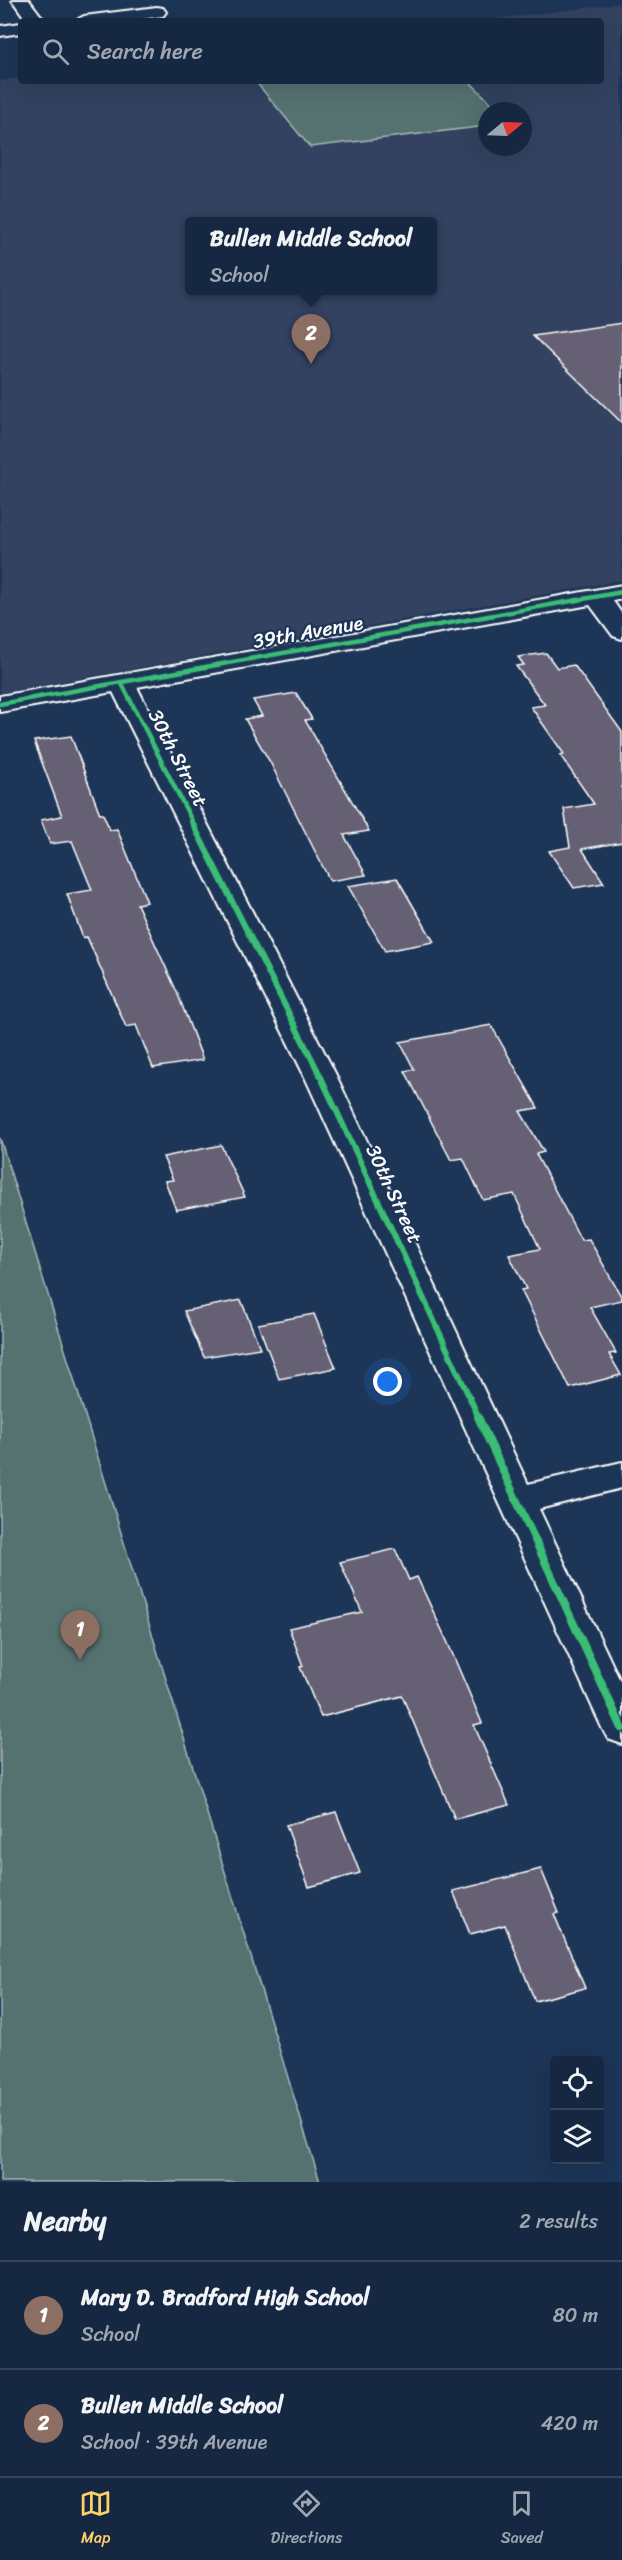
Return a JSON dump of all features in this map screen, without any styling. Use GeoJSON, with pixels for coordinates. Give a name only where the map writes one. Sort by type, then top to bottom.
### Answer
{"type":"FeatureCollection","features":[{"type":"Feature","properties":{"kind":"street"},"geometry":{"type":"LineString","coordinates":[[20,0],[34,18]]}},
{"type":"Feature","properties":{"kind":"street"},"geometry":{"type":"LineString","coordinates":[[108,18],[157,12]]}},
{"type":"Feature","properties":{"kind":"street"},"geometry":{"type":"LineString","coordinates":[[0,31],[18,28]]}},
{"type":"Feature","properties":{"kind":"street","name":"39th Avenue"},"geometry":{"type":"LineString","coordinates":[[0,704],[622,592]]}},
{"type":"Feature","properties":{"kind":"street"},"geometry":{"type":"LineString","coordinates":[[596,596],[622,630]]}},
{"type":"Feature","properties":{"kind":"street","name":"30th Street"},"geometry":{"type":"LineString","coordinates":[[121,682],[320,1075],[622,1728]]}},
{"type":"Feature","properties":{"kind":"street"},"geometry":{"type":"LineString","coordinates":[[518,1500],[622,1475]]}},
{"type":"Feature","properties":{"kind":"shaded area"},"geometry":{"type":"Polygon","coordinates":[[[622,3],[622,580],[0,693],[0,81],[18,78],[18,84],[604,84],[604,18],[503,18],[622,3]]]}},
{"type":"Feature","properties":{"kind":"green space"},"geometry":{"type":"Polygon","coordinates":[[[258,84],[472,84],[490,102],[478,102],[478,127],[310,147],[258,84]]]}},
{"type":"Feature","properties":{"kind":"green space"},"geometry":{"type":"Polygon","coordinates":[[[0,1138],[320,2182],[0,2182],[0,1138]]]}},
{"type":"Feature","properties":{"kind":"building"},"geometry":{"type":"Polygon","coordinates":[[[622,323],[622,423],[533,336],[622,323]]]}},
{"type":"Feature","properties":{"kind":"building"},"geometry":{"type":"Polygon","coordinates":[[[546,653],[557,668],[574,665],[622,732],[622,842],[582,849],[604,883],[574,888],[549,851],[570,847],[564,809],[594,804],[560,755],[564,754],[531,707],[545,705],[516,666],[524,665],[518,657],[546,653]]]}},
{"type":"Feature","properties":{"kind":"building"},"geometry":{"type":"Polygon","coordinates":[[[296,693],[312,719],[305,720],[369,831],[344,835],[366,875],[330,881],[270,762],[245,719],[262,716],[253,700],[296,693]]]}},
{"type":"Feature","properties":{"kind":"building"},"geometry":{"type":"Polygon","coordinates":[[[71,736],[100,814],[103,814],[110,830],[117,829],[147,902],[137,904],[177,992],[203,1060],[153,1068],[136,1025],[126,1027],[87,937],[83,938],[67,894],[92,890],[72,841],[50,844],[41,820],[62,816],[34,741],[71,736]]]}},
{"type":"Feature","properties":{"kind":"building"},"geometry":{"type":"Polygon","coordinates":[[[397,878],[434,942],[385,951],[348,886],[397,878]]]}},
{"type":"Feature","properties":{"kind":"building"},"geometry":{"type":"Polygon","coordinates":[[[491,1025],[538,1108],[520,1111],[544,1152],[536,1154],[581,1240],[589,1239],[622,1298],[622,1300],[590,1307],[616,1353],[609,1354],[621,1375],[570,1388],[521,1290],[526,1289],[509,1255],[540,1249],[514,1194],[483,1200],[463,1158],[451,1160],[405,1071],[414,1069],[400,1042],[491,1025]]]}},
{"type":"Feature","properties":{"kind":"building"},"geometry":{"type":"Polygon","coordinates":[[[221,1145],[245,1197],[176,1210],[165,1181],[173,1180],[163,1157],[221,1145]]]}},
{"type":"Feature","properties":{"kind":"building"},"geometry":{"type":"Polygon","coordinates":[[[241,1300],[260,1348],[204,1357],[184,1311],[241,1300]]]}},
{"type":"Feature","properties":{"kind":"building"},"geometry":{"type":"Polygon","coordinates":[[[314,1314],[336,1368],[279,1379],[258,1324],[314,1314]]]}},
{"type":"Feature","properties":{"kind":"building"},"geometry":{"type":"Polygon","coordinates":[[[395,1549],[409,1580],[417,1577],[447,1641],[482,1723],[474,1725],[509,1805],[455,1819],[402,1696],[321,1717],[300,1667],[303,1666],[289,1628],[362,1612],[340,1562],[395,1549]]]}},
{"type":"Feature","properties":{"kind":"building"},"geometry":{"type":"Polygon","coordinates":[[[336,1812],[360,1873],[309,1887],[286,1825],[336,1812]]]}},
{"type":"Feature","properties":{"kind":"building"},"geometry":{"type":"Polygon","coordinates":[[[541,1869],[559,1913],[554,1914],[585,1988],[535,2001],[505,1925],[470,1934],[453,1891],[541,1869]]]}},
{"type":"Feature","properties":{"kind":"cycle path"},"geometry":{"type":"LineString","coordinates":[[0,704],[622,592]]}},
{"type":"Feature","properties":{"kind":"cycle path"},"geometry":{"type":"LineString","coordinates":[[121,682],[320,1075],[622,1728]]}},
{"type":"Feature","properties":{"kind":"place","name":"Bullen Middle School"},"geometry":{"type":"Point","coordinates":[311,364]}},
{"type":"Feature","properties":{"kind":"place","name":"Mary D. Bradford High School"},"geometry":{"type":"Point","coordinates":[80,1660]}}]}
